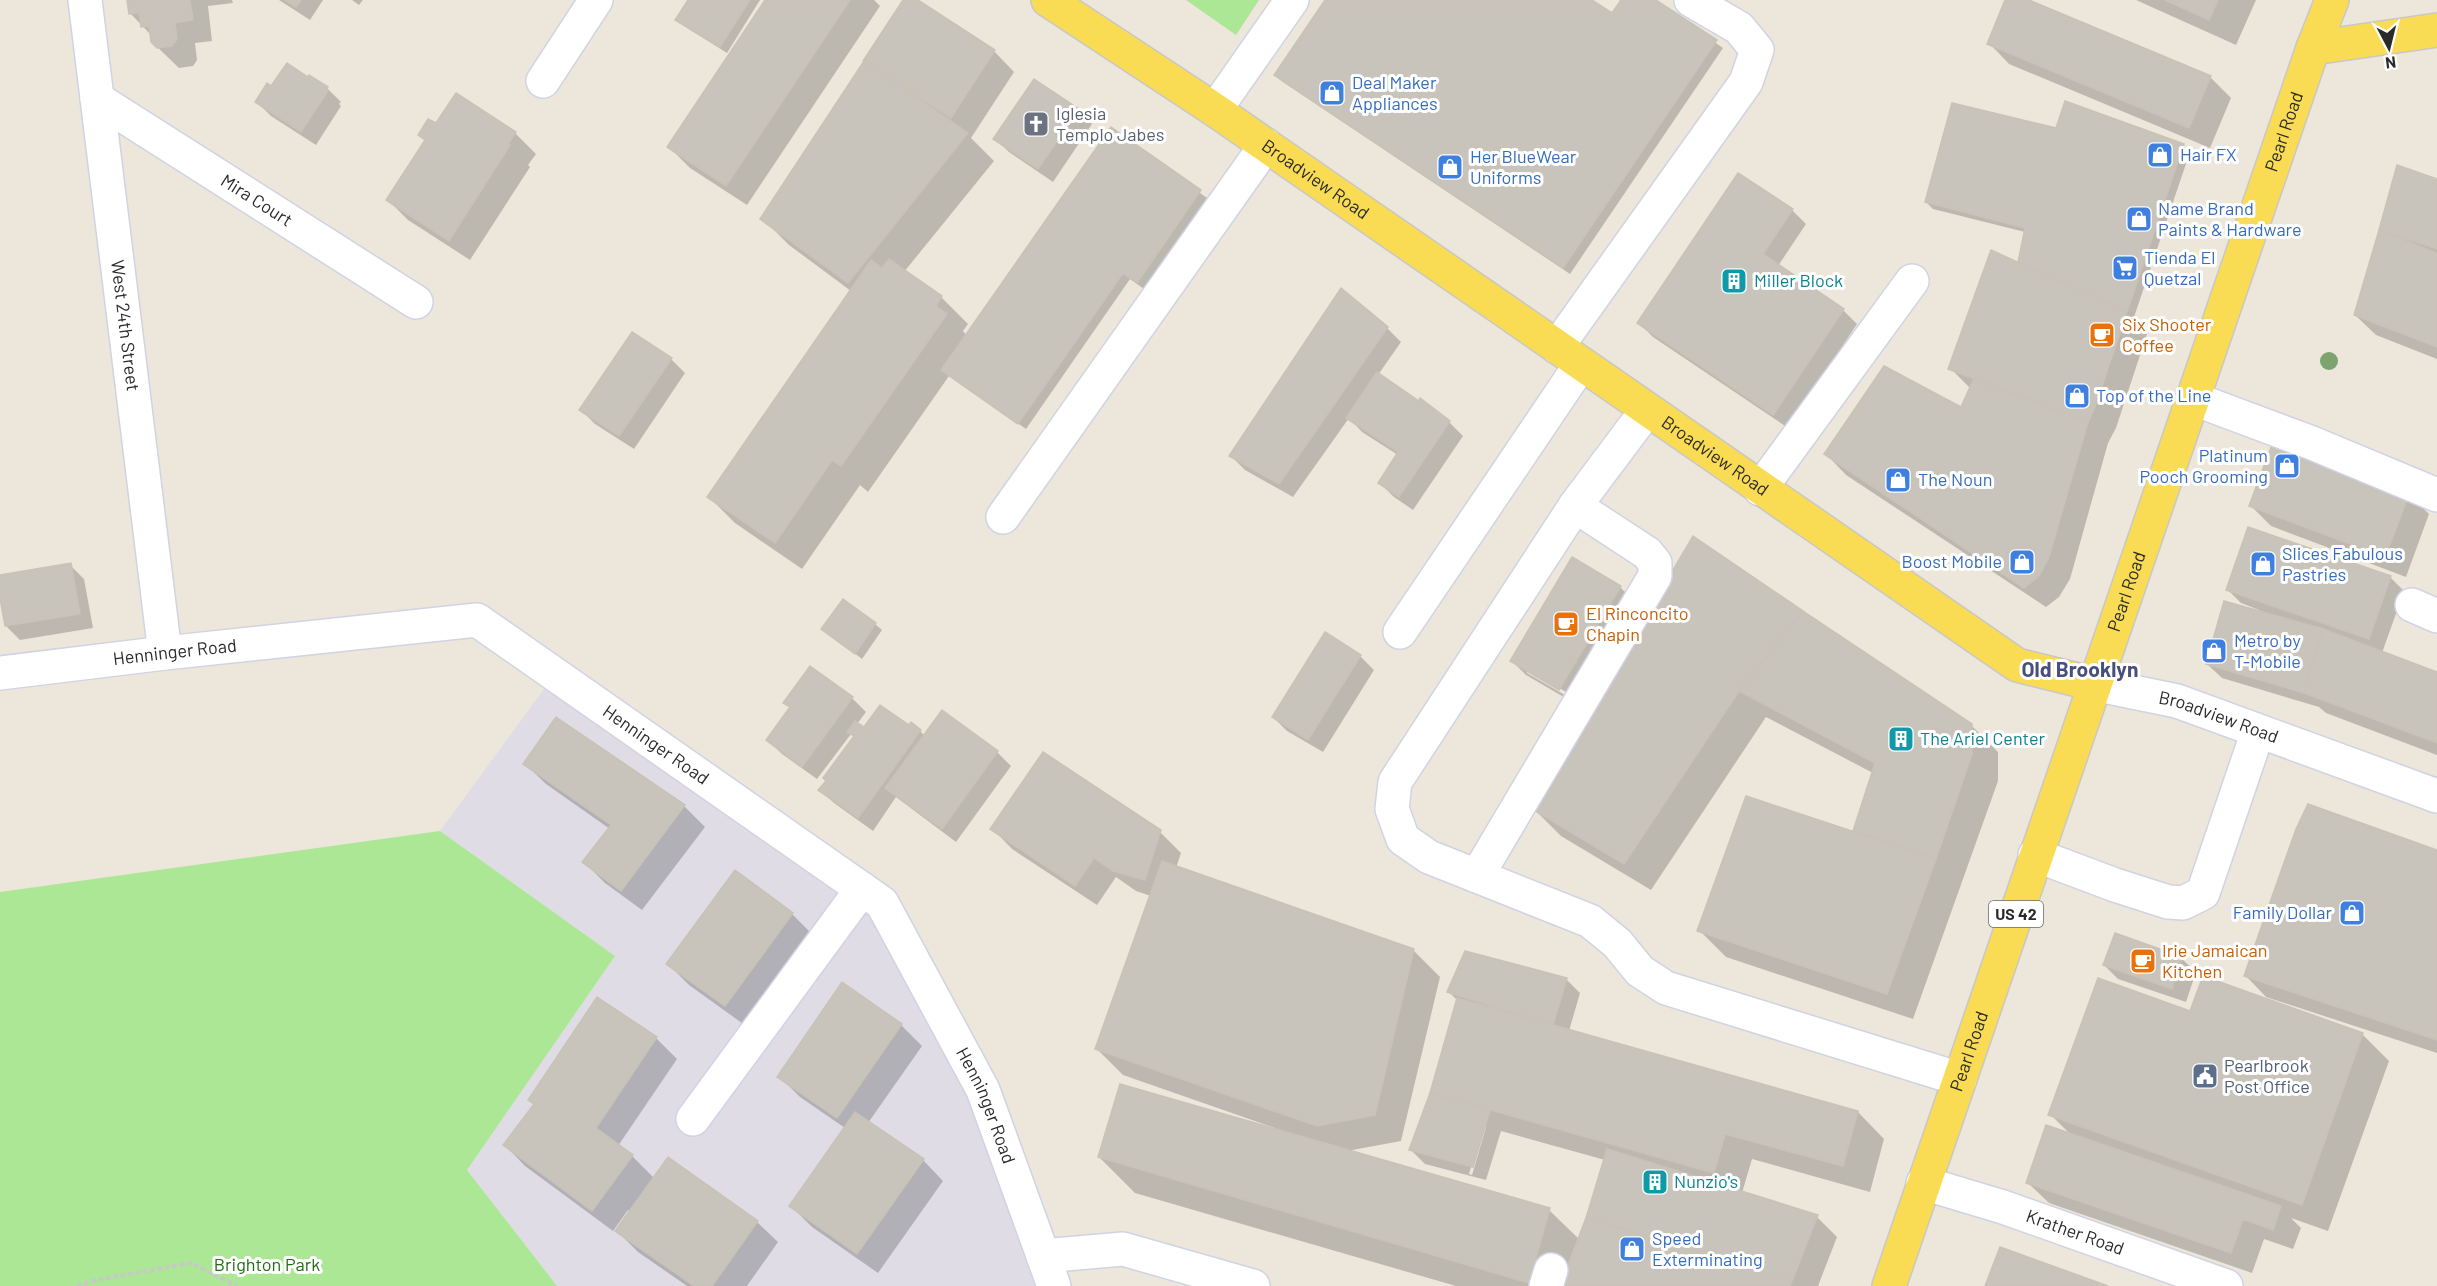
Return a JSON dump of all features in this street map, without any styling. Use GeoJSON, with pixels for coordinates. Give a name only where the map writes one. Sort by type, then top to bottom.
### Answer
{"type":"FeatureCollection","features":[{"type":"Feature","properties":{"kind":"main road","name":"Broadview Road"},"geometry":{"type":"LineString","coordinates":[[1048,0],[1215,110],[2017,665],[2094,684]]}},
{"type":"Feature","properties":{"kind":"main road","name":"Pearl Road"},"geometry":{"type":"LineString","coordinates":[[1889,1286],[2035,855],[2194,399],[2313,48],[2332,0]]}},
{"type":"Feature","properties":{"kind":"main road"},"geometry":{"type":"LineString","coordinates":[[2313,48],[2437,30]]}},
{"type":"Feature","properties":{"kind":"street","name":"West 24th Street"},"geometry":{"type":"LineString","coordinates":[[85,0],[165,653]]}},
{"type":"Feature","properties":{"kind":"street"},"geometry":{"type":"LineString","coordinates":[[543,81],[596,0]]}},
{"type":"Feature","properties":{"kind":"street"},"geometry":{"type":"LineString","coordinates":[[1215,110],[1292,0]]}},
{"type":"Feature","properties":{"kind":"street"},"geometry":{"type":"LineString","coordinates":[[1400,632],[1569,356],[1746,82],[1757,50],[1739,28],[1691,0]]}},
{"type":"Feature","properties":{"kind":"street","name":"Mira Court"},"geometry":{"type":"LineString","coordinates":[[97,99],[416,302]]}},
{"type":"Feature","properties":{"kind":"street"},"geometry":{"type":"LineString","coordinates":[[1003,517],[1266,145]]}},
{"type":"Feature","properties":{"kind":"street"},"geometry":{"type":"LineString","coordinates":[[1760,489],[1912,281]]}},
{"type":"Feature","properties":{"kind":"street"},"geometry":{"type":"LineString","coordinates":[[2194,399],[2312,443],[2437,495]]}},
{"type":"Feature","properties":{"kind":"street"},"geometry":{"type":"LineString","coordinates":[[1647,410],[1575,506],[1395,782],[1392,809],[1403,839],[1429,857],[1590,921],[1617,943],[1640,971],[1666,988],[1960,1078]]}},
{"type":"Feature","properties":{"kind":"street"},"geometry":{"type":"LineString","coordinates":[[1477,876],[1655,576],[1655,563],[1647,553],[1575,506]]}},
{"type":"Feature","properties":{"kind":"street","name":"Henninger Road"},"geometry":{"type":"LineString","coordinates":[[0,674],[165,653],[477,620],[882,903],[983,1090],[1054,1286]]}},
{"type":"Feature","properties":{"kind":"street","name":"Broadview Road"},"geometry":{"type":"LineString","coordinates":[[2094,684],[2177,701],[2437,796]]}},
{"type":"Feature","properties":{"kind":"street"},"geometry":{"type":"LineString","coordinates":[[2035,855],[2168,903],[2183,903],[2203,893],[2258,731]]}},
{"type":"Feature","properties":{"kind":"street"},"geometry":{"type":"LineString","coordinates":[[693,1119],[862,890]]}},
{"type":"Feature","properties":{"kind":"street","name":"Krather Road"},"geometry":{"type":"LineString","coordinates":[[1923,1183],[2003,1208],[2226,1286]]}},
{"type":"Feature","properties":{"kind":"street"},"geometry":{"type":"LineString","coordinates":[[1043,1256],[1123,1249],[1253,1286]]}},
{"type":"Feature","properties":{"kind":"path"},"geometry":{"type":"LineString","coordinates":[[77,1286],[96,1280],[191,1263],[237,1286]]}},
{"type":"Feature","properties":{"kind":"shaded area"},"geometry":{"type":"Polygon","coordinates":[[[555,674],[882,903],[1054,1286],[557,1286],[467,1170],[615,956],[440,831],[555,674]]]}},
{"type":"Feature","properties":{"kind":"green space"},"geometry":{"type":"Polygon","coordinates":[[[1186,0],[1259,0],[1236,35],[1186,0]]]}},
{"type":"Feature","properties":{"kind":"green space","name":"Brighton Park"},"geometry":{"type":"Polygon","coordinates":[[[440,831],[615,956],[467,1170],[557,1286],[0,1286],[0,892],[440,831]]]}},
{"type":"Feature","properties":{"kind":"building"},"geometry":{"type":"Polygon","coordinates":[[[127,0],[190,0],[193,20],[175,23],[177,39],[172,46],[157,48],[151,42],[149,26],[141,27],[139,13],[129,14],[127,0]]]}},
{"type":"Feature","properties":{"kind":"building"},"geometry":{"type":"Polygon","coordinates":[[[285,0],[301,0],[296,7],[285,0]]]}},
{"type":"Feature","properties":{"kind":"building"},"geometry":{"type":"Polygon","coordinates":[[[688,0],[750,0],[720,47],[675,20],[688,0]]]}},
{"type":"Feature","properties":{"kind":"building"},"geometry":{"type":"Polygon","coordinates":[[[765,0],[850,0],[726,186],[667,147],[765,0]]]}},
{"type":"Feature","properties":{"kind":"building"},"geometry":{"type":"Polygon","coordinates":[[[903,0],[918,0],[995,50],[951,118],[863,61],[903,0]]]}},
{"type":"Feature","properties":{"kind":"building"},"geometry":{"type":"Polygon","coordinates":[[[1325,0],[1592,0],[1612,13],[1621,0],[1656,0],[1717,40],[1563,268],[1274,75],[1325,0]]]}},
{"type":"Feature","properties":{"kind":"building"},"geometry":{"type":"Polygon","coordinates":[[[2005,0],[2029,0],[2211,76],[2189,128],[1987,44],[2005,0]]]}},
{"type":"Feature","properties":{"kind":"building"},"geometry":{"type":"Polygon","coordinates":[[[2165,0],[2218,0],[2209,20],[2165,0]]]}},
{"type":"Feature","properties":{"kind":"building"},"geometry":{"type":"Polygon","coordinates":[[[864,61],[968,133],[848,283],[760,219],[864,61]]]}},
{"type":"Feature","properties":{"kind":"building"},"geometry":{"type":"Polygon","coordinates":[[[287,63],[328,87],[326,89],[328,91],[301,132],[255,102],[267,83],[271,86],[287,63]]]}},
{"type":"Feature","properties":{"kind":"building","name":"Iglesia Templo Jabes"},"geometry":{"type":"Polygon","coordinates":[[[1034,79],[1079,109],[1038,169],[993,139],[1034,79]]]}},
{"type":"Feature","properties":{"kind":"building"},"geometry":{"type":"Polygon","coordinates":[[[456,93],[516,132],[449,241],[386,200],[425,140],[418,135],[428,119],[436,123],[456,93]]]}},
{"type":"Feature","properties":{"kind":"building"},"geometry":{"type":"Polygon","coordinates":[[[2065,101],[2184,144],[2127,312],[2018,262],[2025,228],[1925,202],[1952,103],[2056,128],[2065,101]]]}},
{"type":"Feature","properties":{"kind":"building"},"geometry":{"type":"Polygon","coordinates":[[[1111,127],[1201,190],[1137,283],[1123,273],[1018,424],[941,370],[1111,127]]]}},
{"type":"Feature","properties":{"kind":"building"},"geometry":{"type":"Polygon","coordinates":[[[2397,165],[2437,179],[2437,249],[2379,230],[2397,165]]]}},
{"type":"Feature","properties":{"kind":"building","name":"Miller Block"},"geometry":{"type":"Polygon","coordinates":[[[1738,173],[1793,209],[1763,254],[1844,309],[1773,415],[1637,323],[1738,173]]]}},
{"type":"Feature","properties":{"kind":"building"},"geometry":{"type":"Polygon","coordinates":[[[2379,230],[2437,253],[2437,347],[2354,315],[2379,230]]]}},
{"type":"Feature","properties":{"kind":"building"},"geometry":{"type":"Polygon","coordinates":[[[1991,250],[2127,312],[2088,422],[1948,369],[1991,250]]]}},
{"type":"Feature","properties":{"kind":"building"},"geometry":{"type":"Polygon","coordinates":[[[889,259],[942,296],[936,306],[947,314],[841,466],[832,460],[775,543],[707,497],[871,260],[882,268],[889,259]]]}},
{"type":"Feature","properties":{"kind":"building"},"geometry":{"type":"Polygon","coordinates":[[[1341,288],[1388,327],[1279,484],[1229,456],[1341,288]]]}},
{"type":"Feature","properties":{"kind":"building"},"geometry":{"type":"Polygon","coordinates":[[[632,332],[672,358],[619,436],[579,410],[632,332]]]}},
{"type":"Feature","properties":{"kind":"building"},"geometry":{"type":"Polygon","coordinates":[[[1884,366],[1961,407],[1974,378],[2088,422],[2049,557],[2039,576],[2024,588],[1824,454],[1884,366]]]}},
{"type":"Feature","properties":{"kind":"building"},"geometry":{"type":"Polygon","coordinates":[[[1377,372],[1419,401],[1420,398],[1450,421],[1399,497],[1378,483],[1398,452],[1346,418],[1377,372]]]}},
{"type":"Feature","properties":{"kind":"building"},"geometry":{"type":"Polygon","coordinates":[[[2273,442],[2410,492],[2385,557],[2249,506],[2273,442]]]}},
{"type":"Feature","properties":{"kind":"building"},"geometry":{"type":"Polygon","coordinates":[[[2248,527],[2391,576],[2369,639],[2226,590],[2248,527]]]}},
{"type":"Feature","properties":{"kind":"building"},"geometry":{"type":"Polygon","coordinates":[[[1693,536],[1803,611],[1739,691],[1624,864],[1532,809],[1693,536]]]}},
{"type":"Feature","properties":{"kind":"building","name":"El Rinconcito Chapin"},"geometry":{"type":"Polygon","coordinates":[[[1572,557],[1621,586],[1559,690],[1510,661],[1572,557]]]}},
{"type":"Feature","properties":{"kind":"building"},"geometry":{"type":"Polygon","coordinates":[[[71,563],[80,614],[5,626],[0,598],[0,575],[71,563]]]}},
{"type":"Feature","properties":{"kind":"building"},"geometry":{"type":"Polygon","coordinates":[[[843,599],[876,623],[855,654],[821,629],[843,599]]]}},
{"type":"Feature","properties":{"kind":"building"},"geometry":{"type":"Polygon","coordinates":[[[2224,601],[2323,629],[2304,693],[2206,664],[2224,601]]]}},
{"type":"Feature","properties":{"kind":"building","name":"The Ariel Center"},"geometry":{"type":"Polygon","coordinates":[[[1803,611],[1972,724],[1972,754],[1936,859],[1853,831],[1875,763],[1739,691],[1803,611]]]}},
{"type":"Feature","properties":{"kind":"building"},"geometry":{"type":"Polygon","coordinates":[[[2323,629],[2437,672],[2437,743],[2304,693],[2323,629]]]}},
{"type":"Feature","properties":{"kind":"building"},"geometry":{"type":"Polygon","coordinates":[[[1325,632],[1361,655],[1308,740],[1272,717],[1325,632]]]}},
{"type":"Feature","properties":{"kind":"building"},"geometry":{"type":"Polygon","coordinates":[[[810,666],[853,697],[802,767],[766,740],[790,707],[783,703],[810,666]]]}},
{"type":"Feature","properties":{"kind":"building"},"geometry":{"type":"Polygon","coordinates":[[[880,705],[909,725],[911,722],[921,730],[858,818],[818,790],[826,781],[823,778],[854,736],[847,732],[855,721],[864,727],[880,705]]]}},
{"type":"Feature","properties":{"kind":"building"},"geometry":{"type":"Polygon","coordinates":[[[942,710],[998,751],[942,829],[885,788],[942,710]]]}},
{"type":"Feature","properties":{"kind":"building"},"geometry":{"type":"Polygon","coordinates":[[[556,717],[685,805],[621,891],[582,862],[611,825],[523,764],[556,717]]]}},
{"type":"Feature","properties":{"kind":"building"},"geometry":{"type":"Polygon","coordinates":[[[1043,752],[1161,830],[1145,880],[1113,871],[1094,858],[1075,886],[990,829],[1043,752]]]}},
{"type":"Feature","properties":{"kind":"building"},"geometry":{"type":"Polygon","coordinates":[[[1746,796],[1936,859],[1887,994],[1697,931],[1746,796]]]}},
{"type":"Feature","properties":{"kind":"building","name":"Family Dollar"},"geometry":{"type":"Polygon","coordinates":[[[2308,804],[2437,850],[2437,1040],[2244,976],[2296,829],[2308,804]]]}},
{"type":"Feature","properties":{"kind":"building"},"geometry":{"type":"Polygon","coordinates":[[[1162,861],[1414,949],[1375,1115],[1317,1126],[1095,1049],[1162,861]]]}},
{"type":"Feature","properties":{"kind":"building"},"geometry":{"type":"Polygon","coordinates":[[[735,870],[793,913],[725,1006],[666,964],[735,870]]]}},
{"type":"Feature","properties":{"kind":"building","name":"Irie Jamaican Kitchen"},"geometry":{"type":"Polygon","coordinates":[[[2115,933],[2182,957],[2172,989],[2103,965],[2115,933]]]}},
{"type":"Feature","properties":{"kind":"building"},"geometry":{"type":"Polygon","coordinates":[[[1465,951],[1567,978],[1553,1025],[1447,992],[1465,951]]]}},
{"type":"Feature","properties":{"kind":"building","name":"Pearlbrook Post Office"},"geometry":{"type":"Polygon","coordinates":[[[2203,976],[2363,1033],[2302,1205],[2048,1115],[2098,978],[2190,1011],[2203,976]]]}},
{"type":"Feature","properties":{"kind":"building"},"geometry":{"type":"Polygon","coordinates":[[[842,982],[902,1024],[837,1118],[777,1077],[842,982]]]}},
{"type":"Feature","properties":{"kind":"building"},"geometry":{"type":"Polygon","coordinates":[[[597,997],[657,1037],[596,1128],[633,1155],[592,1211],[503,1145],[534,1104],[528,1100],[597,997]]]}},
{"type":"Feature","properties":{"kind":"building"},"geometry":{"type":"Polygon","coordinates":[[[1457,998],[1858,1111],[1843,1166],[1725,1134],[1714,1173],[1430,1093],[1457,998]]]}},
{"type":"Feature","properties":{"kind":"building"},"geometry":{"type":"Polygon","coordinates":[[[1120,1084],[1550,1208],[1529,1283],[1098,1157],[1120,1084]]]}},
{"type":"Feature","properties":{"kind":"building"},"geometry":{"type":"Polygon","coordinates":[[[1430,1093],[1490,1110],[1473,1167],[1409,1150],[1430,1093]]]}},
{"type":"Feature","properties":{"kind":"building"},"geometry":{"type":"Polygon","coordinates":[[[855,1112],[924,1159],[857,1254],[789,1206],[855,1112]]]}},
{"type":"Feature","properties":{"kind":"building"},"geometry":{"type":"Polygon","coordinates":[[[2046,1125],[2281,1206],[2273,1230],[2243,1219],[2231,1253],[2026,1183],[2046,1125]]]}},
{"type":"Feature","properties":{"kind":"building","name":"Nunzio's"},"geometry":{"type":"Polygon","coordinates":[[[1607,1149],[1818,1215],[1792,1281],[1586,1218],[1607,1149]]]}},
{"type":"Feature","properties":{"kind":"building"},"geometry":{"type":"Polygon","coordinates":[[[668,1157],[758,1221],[712,1286],[694,1286],[615,1231],[668,1157]]]}},
{"type":"Feature","properties":{"kind":"building","name":"Speed Exterminating"},"geometry":{"type":"Polygon","coordinates":[[[1586,1218],[1792,1281],[1790,1286],[1560,1286],[1586,1218]]]}},
{"type":"Feature","properties":{"kind":"building"},"geometry":{"type":"Polygon","coordinates":[[[2000,1247],[2108,1286],[1985,1286],[2000,1247]]]}},
{"type":"Feature","properties":{"kind":"place","name":"Deal Maker Appliances"},"geometry":{"type":"Point","coordinates":[1332,93]}},
{"type":"Feature","properties":{"kind":"place","name":"Iglesia Templo Jabes"},"geometry":{"type":"Point","coordinates":[1036,124]}},
{"type":"Feature","properties":{"kind":"place","name":"Hair FX"},"geometry":{"type":"Point","coordinates":[2160,155]}},
{"type":"Feature","properties":{"kind":"place","name":"Her BlueWear Uniforms"},"geometry":{"type":"Point","coordinates":[1450,167]}},
{"type":"Feature","properties":{"kind":"place","name":"Name Brand Paints & Hardware"},"geometry":{"type":"Point","coordinates":[2139,219]}},
{"type":"Feature","properties":{"kind":"place","name":"Tienda El Quetzal"},"geometry":{"type":"Point","coordinates":[2125,268]}},
{"type":"Feature","properties":{"kind":"place","name":"Miller Block"},"geometry":{"type":"Point","coordinates":[1734,281]}},
{"type":"Feature","properties":{"kind":"place","name":"Six Shooter Coffee"},"geometry":{"type":"Point","coordinates":[2102,335]}},
{"type":"Feature","properties":{"kind":"place","name":"Top of the Line"},"geometry":{"type":"Point","coordinates":[2077,396]}},
{"type":"Feature","properties":{"kind":"place","name":"Platinum Pooch Grooming"},"geometry":{"type":"Point","coordinates":[2287,466]}},
{"type":"Feature","properties":{"kind":"place","name":"The Noun"},"geometry":{"type":"Point","coordinates":[1898,480]}},
{"type":"Feature","properties":{"kind":"place","name":"Boost Mobile"},"geometry":{"type":"Point","coordinates":[2022,562]}},
{"type":"Feature","properties":{"kind":"place","name":"Slices Fabulous Pastries"},"geometry":{"type":"Point","coordinates":[2263,564]}},
{"type":"Feature","properties":{"kind":"place","name":"El Rinconcito Chapin"},"geometry":{"type":"Point","coordinates":[1566,624]}},
{"type":"Feature","properties":{"kind":"place","name":"Metro by T-Mobile"},"geometry":{"type":"Point","coordinates":[2214,651]}},
{"type":"Feature","properties":{"kind":"place","name":"The Ariel Center"},"geometry":{"type":"Point","coordinates":[1901,739]}},
{"type":"Feature","properties":{"kind":"place","name":"Family Dollar"},"geometry":{"type":"Point","coordinates":[2352,913]}},
{"type":"Feature","properties":{"kind":"place","name":"Irie Jamaican Kitchen"},"geometry":{"type":"Point","coordinates":[2143,961]}},
{"type":"Feature","properties":{"kind":"place","name":"Pearlbrook Post Office"},"geometry":{"type":"Point","coordinates":[2205,1076]}},
{"type":"Feature","properties":{"kind":"place","name":"Nunzio's"},"geometry":{"type":"Point","coordinates":[1655,1182]}},
{"type":"Feature","properties":{"kind":"place","name":"Speed Exterminating"},"geometry":{"type":"Point","coordinates":[1632,1249]}},
{"type":"Feature","properties":{"kind":"district","name":"Old Brooklyn"},"geometry":{"type":"Point","coordinates":[2080,670]}}]}
